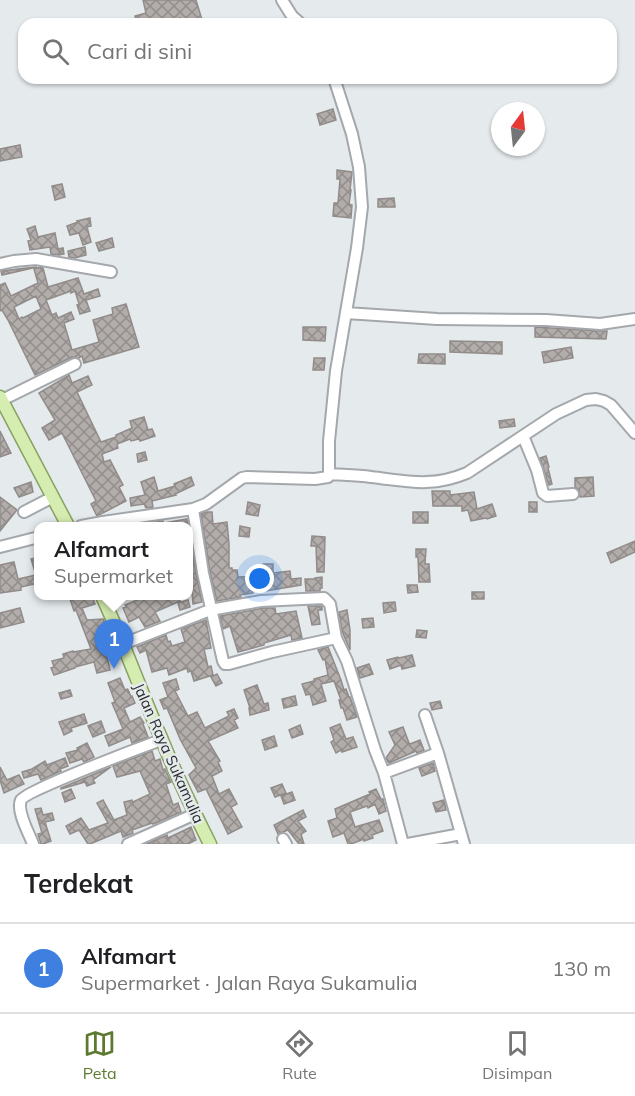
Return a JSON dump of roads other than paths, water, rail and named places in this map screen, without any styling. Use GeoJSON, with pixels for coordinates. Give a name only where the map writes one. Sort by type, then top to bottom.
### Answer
{"type":"FeatureCollection","features":[{"type":"Feature","properties":{"kind":"main road"},"geometry":{"type":"LineString","coordinates":[[1,398],[66,522]]}},
{"type":"Feature","properties":{"kind":"main road","name":"Jalan Raya Sukamulia"},"geometry":{"type":"LineString","coordinates":[[104,600],[162,740],[210,844]]}},
{"type":"Feature","properties":{"kind":"street"},"geometry":{"type":"LineString","coordinates":[[282,0],[294,18]]}},
{"type":"Feature","properties":{"kind":"street"},"geometry":{"type":"LineString","coordinates":[[329,474],[328,454],[336,371],[362,207],[359,167],[352,134],[336,84]]}},
{"type":"Feature","properties":{"kind":"street"},"geometry":{"type":"LineString","coordinates":[[0,264],[36,259],[111,272]]}},
{"type":"Feature","properties":{"kind":"street"},"geometry":{"type":"LineString","coordinates":[[346,313],[437,320],[546,320],[590,324],[635,319]]}},
{"type":"Feature","properties":{"kind":"street"},"geometry":{"type":"LineString","coordinates":[[1,398],[75,364]]}},
{"type":"Feature","properties":{"kind":"street"},"geometry":{"type":"LineString","coordinates":[[103,522],[194,509],[206,504],[236,481],[247,477],[315,480],[328,477],[329,474],[441,482],[467,473],[566,409],[586,400],[596,399],[611,405],[635,433]]}},
{"type":"Feature","properties":{"kind":"street"},"geometry":{"type":"LineString","coordinates":[[523,436],[537,470],[543,494],[547,496],[573,494]]}},
{"type":"Feature","properties":{"kind":"street"},"geometry":{"type":"LineString","coordinates":[[24,512],[52,497]]}},
{"type":"Feature","properties":{"kind":"street"},"geometry":{"type":"LineString","coordinates":[[194,509],[210,610],[223,661],[227,664],[336,638]]}},
{"type":"Feature","properties":{"kind":"street"},"geometry":{"type":"LineString","coordinates":[[0,547],[34,538]]}},
{"type":"Feature","properties":{"kind":"street"},"geometry":{"type":"LineString","coordinates":[[123,644],[210,610],[261,601],[327,599],[336,638],[347,661],[384,773],[403,844]]}},
{"type":"Feature","properties":{"kind":"street"},"geometry":{"type":"LineString","coordinates":[[408,844],[463,839],[425,715]]}},
{"type":"Feature","properties":{"kind":"street"},"geometry":{"type":"LineString","coordinates":[[33,844],[19,809],[25,796],[162,740]]}},
{"type":"Feature","properties":{"kind":"street"},"geometry":{"type":"LineString","coordinates":[[384,773],[438,753]]}},
{"type":"Feature","properties":{"kind":"street"},"geometry":{"type":"LineString","coordinates":[[128,844],[195,814]]}},
{"type":"Feature","properties":{"kind":"place","name":"Alfamart"},"geometry":{"type":"Point","coordinates":[114,669]}}]}
